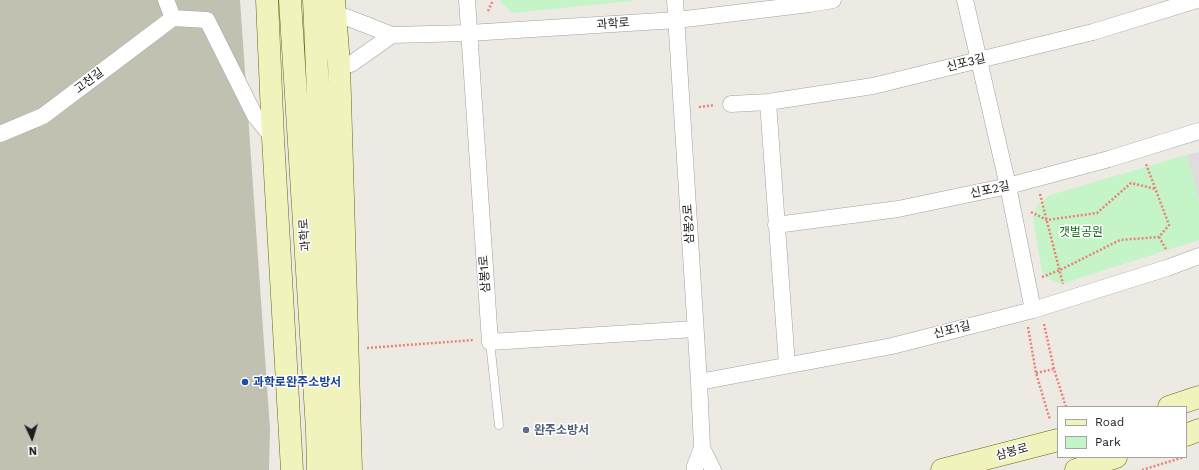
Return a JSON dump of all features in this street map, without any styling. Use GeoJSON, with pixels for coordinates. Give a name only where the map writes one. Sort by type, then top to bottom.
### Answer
{"type":"FeatureCollection","features":[{"type":"Feature","properties":{"kind":"street"},"geometry":{"type":"LineString","coordinates":[[166,0],[173,18],[207,20],[255,116],[273,138]]}},
{"type":"Feature","properties":{"kind":"street"},"geometry":{"type":"LineString","coordinates":[[267,0],[273,138],[292,470]]}},
{"type":"Feature","properties":{"kind":"street","name":"과학로"},"geometry":{"type":"LineString","coordinates":[[290,0],[325,430],[334,470]]}},
{"type":"Feature","properties":{"kind":"street","name":"과학로"},"geometry":{"type":"LineString","coordinates":[[314,0],[325,430],[318,470]]}},
{"type":"Feature","properties":{"kind":"street","name":"삼봉1로"},"geometry":{"type":"LineString","coordinates":[[467,0],[485,341]]}},
{"type":"Feature","properties":{"kind":"street","name":"삼봉2로"},"geometry":{"type":"LineString","coordinates":[[675,0],[702,448],[695,466],[695,470]]}},
{"type":"Feature","properties":{"kind":"street","name":"과학로"},"geometry":{"type":"LineString","coordinates":[[334,9],[346,17],[392,35],[469,33],[677,20],[833,0]]}},
{"type":"Feature","properties":{"kind":"street"},"geometry":{"type":"LineString","coordinates":[[965,0],[1008,186],[1032,310]]}},
{"type":"Feature","properties":{"kind":"street","name":"신포3길"},"geometry":{"type":"LineString","coordinates":[[731,104],[768,102],[873,86],[1092,32],[1197,0]]}},
{"type":"Feature","properties":{"kind":"street","name":"과학로"},"geometry":{"type":"LineString","coordinates":[[334,9],[339,64],[350,470]]}},
{"type":"Feature","properties":{"kind":"street","name":"고천길"},"geometry":{"type":"LineString","coordinates":[[0,134],[43,116],[173,18]]}},
{"type":"Feature","properties":{"kind":"street"},"geometry":{"type":"LineString","coordinates":[[339,64],[350,64],[392,35]]}},
{"type":"Feature","properties":{"kind":"street"},"geometry":{"type":"LineString","coordinates":[[768,102],[787,365]]}},
{"type":"Feature","properties":{"kind":"street","name":"신포2길"},"geometry":{"type":"LineString","coordinates":[[776,225],[898,209],[1008,186],[1109,159],[1199,131]]}},
{"type":"Feature","properties":{"kind":"street","name":"신포1길"},"geometry":{"type":"LineString","coordinates":[[699,382],[892,346],[1032,310],[1167,268],[1199,256]]}},
{"type":"Feature","properties":{"kind":"street"},"geometry":{"type":"LineString","coordinates":[[485,341],[695,329]]}},
{"type":"Feature","properties":{"kind":"street"},"geometry":{"type":"LineString","coordinates":[[1172,406],[1199,397]]}},
{"type":"Feature","properties":{"kind":"street"},"geometry":{"type":"LineString","coordinates":[[1187,435],[1199,430]]}},
{"type":"Feature","properties":{"kind":"street","name":"삼봉로"},"geometry":{"type":"LineString","coordinates":[[942,470],[987,465],[1057,440]]}},
{"type":"Feature","properties":{"kind":"street","name":"삼봉2로"},"geometry":{"type":"LineString","coordinates":[[702,448],[713,470]]}},
{"type":"Feature","properties":{"kind":"street"},"geometry":{"type":"LineString","coordinates":[[1076,470],[1113,458]]}},
{"type":"Feature","properties":{"kind":"lane"},"geometry":{"type":"LineString","coordinates":[[485,341],[499,425]]}},
{"type":"Feature","properties":{"kind":"path"},"geometry":{"type":"LineString","coordinates":[[488,11],[493,0]]}},
{"type":"Feature","properties":{"kind":"path"},"geometry":{"type":"LineString","coordinates":[[1146,161],[1169,224],[1159,238]]}},
{"type":"Feature","properties":{"kind":"path"},"geometry":{"type":"LineString","coordinates":[[1029,211],[1047,220],[1097,213],[1131,183],[1156,190]]}},
{"type":"Feature","properties":{"kind":"path"},"geometry":{"type":"LineString","coordinates":[[1039,191],[1063,285]]}},
{"type":"Feature","properties":{"kind":"path"},"geometry":{"type":"LineString","coordinates":[[1159,238],[1169,256]]}},
{"type":"Feature","properties":{"kind":"path"},"geometry":{"type":"LineString","coordinates":[[1036,278],[1060,270],[1120,240],[1159,238]]}},
{"type":"Feature","properties":{"kind":"path"},"geometry":{"type":"LineString","coordinates":[[1043,322],[1054,369],[1066,406]]}},
{"type":"Feature","properties":{"kind":"path"},"geometry":{"type":"LineString","coordinates":[[1028,326],[1036,373],[1050,420]]}},
{"type":"Feature","properties":{"kind":"path"},"geometry":{"type":"LineString","coordinates":[[367,348],[485,341]]}},
{"type":"Feature","properties":{"kind":"path"},"geometry":{"type":"LineString","coordinates":[[1036,373],[1054,369]]}},
{"type":"Feature","properties":{"kind":"path"},"geometry":{"type":"LineString","coordinates":[[1142,470],[1181,458]]}},
{"type":"Feature","properties":{"kind":"shaded area"},"geometry":{"type":"Polygon","coordinates":[[[0,0],[240,0],[270,429],[269,470],[0,470],[0,0]]]}},
{"type":"Feature","properties":{"kind":"shaded area"},"geometry":{"type":"Polygon","coordinates":[[[1199,152],[1199,198],[1186,155],[1199,152]]]}},
{"type":"Feature","properties":{"kind":"green space"},"geometry":{"type":"Polygon","coordinates":[[[499,0],[633,0],[512,13],[499,0]]]}},
{"type":"Feature","properties":{"kind":"green space","name":"갯벌공원"},"geometry":{"type":"Polygon","coordinates":[[[1186,155],[1199,198],[1199,240],[1061,284],[1047,278],[1042,272],[1033,216],[1038,204],[1050,195],[1186,155]]]}},
{"type":"Feature","properties":{"kind":"place","name":"과학로완주소방서"},"geometry":{"type":"Point","coordinates":[245,382]}},
{"type":"Feature","properties":{"kind":"place","name":"완주소방서"},"geometry":{"type":"Point","coordinates":[526,430]}}]}
